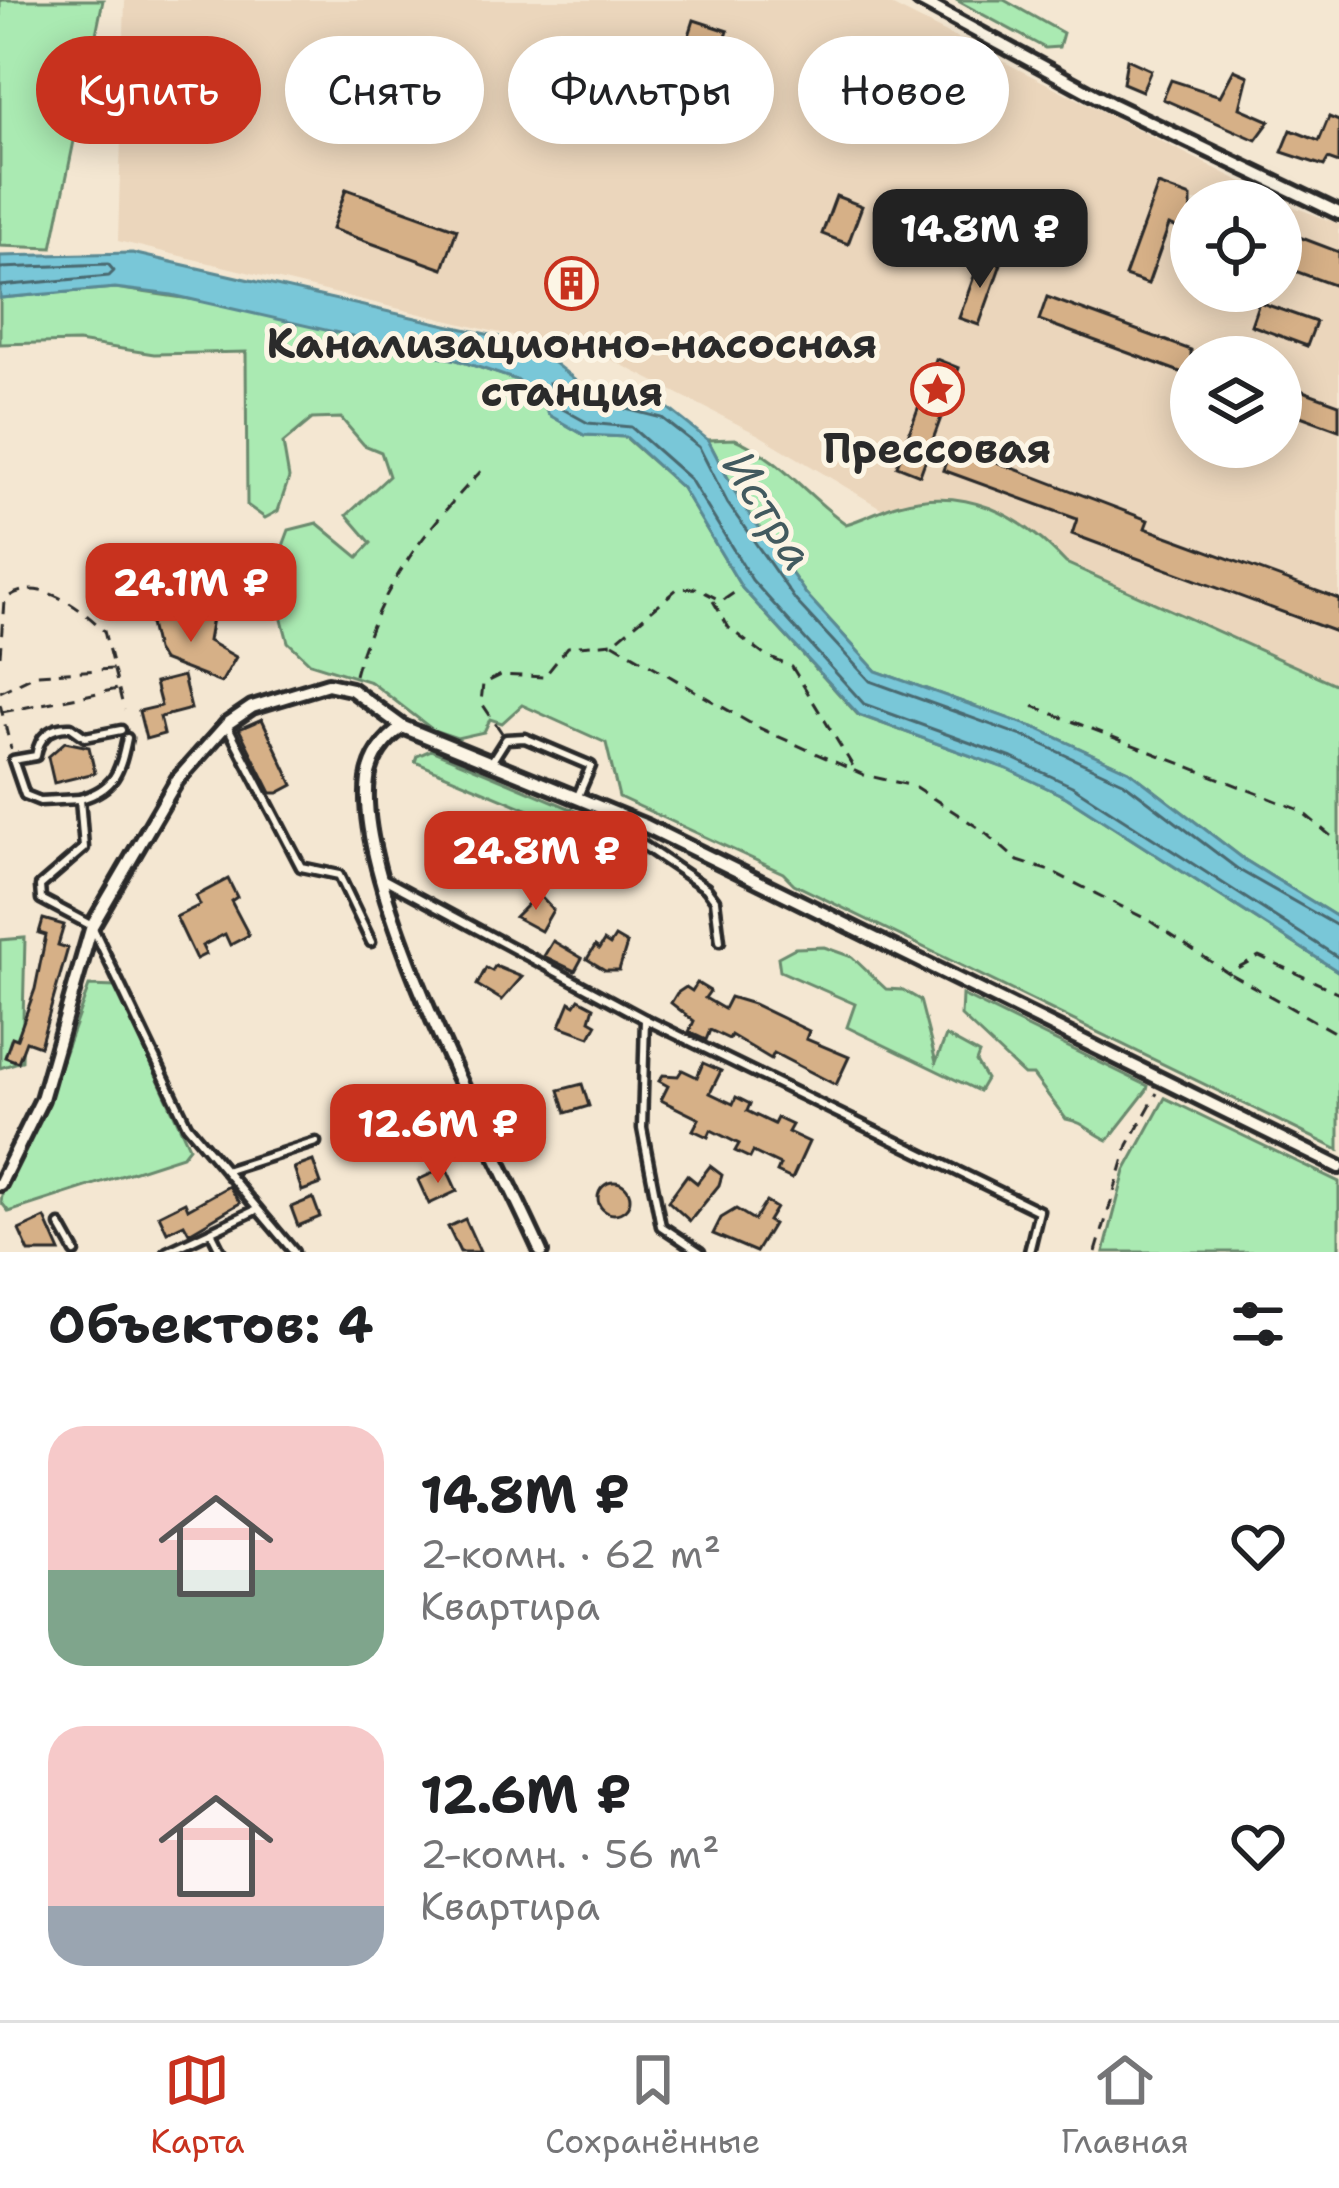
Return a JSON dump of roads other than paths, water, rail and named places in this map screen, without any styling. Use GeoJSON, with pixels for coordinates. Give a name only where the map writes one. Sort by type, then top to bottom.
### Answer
{"type":"FeatureCollection","features":[{"type":"Feature","properties":{"kind":"street"},"geometry":{"type":"LineString","coordinates":[[919,0],[1111,104],[1339,213]]}},
{"type":"Feature","properties":{"kind":"street"},"geometry":{"type":"LineString","coordinates":[[0,1184],[42,1099],[92,926],[177,780],[227,724],[252,707],[328,684],[351,689],[403,728],[616,813],[1339,1167]]}},
{"type":"Feature","properties":{"kind":"street"},"geometry":{"type":"LineString","coordinates":[[403,728],[375,756],[368,776],[370,835],[379,876],[420,983],[541,1252]]}},
{"type":"Feature","properties":{"kind":"lane"},"geometry":{"type":"LineString","coordinates":[[227,724],[302,867],[339,875],[371,942]]}},
{"type":"Feature","properties":{"kind":"lane"},"geometry":{"type":"LineString","coordinates":[[121,730],[85,737],[70,727],[53,728],[40,740],[36,756],[13,760],[25,795],[40,801],[104,793],[119,775],[127,739]]}},
{"type":"Feature","properties":{"kind":"lane"},"geometry":{"type":"LineString","coordinates":[[492,761],[506,739],[525,738],[591,766],[578,796]]}},
{"type":"Feature","properties":{"kind":"lane"},"geometry":{"type":"LineString","coordinates":[[80,799],[84,848],[40,886],[41,899],[92,926],[187,1124],[228,1170],[254,1211],[294,1252]]}},
{"type":"Feature","properties":{"kind":"lane"},"geometry":{"type":"LineString","coordinates":[[616,813],[620,827],[715,899],[719,941]]}},
{"type":"Feature","properties":{"kind":"lane"},"geometry":{"type":"LineString","coordinates":[[379,876],[645,1019],[1039,1211],[1029,1252]]}},
{"type":"Feature","properties":{"kind":"lane"},"geometry":{"type":"LineString","coordinates":[[645,1019],[643,1127],[661,1226],[700,1252]]}},
{"type":"Feature","properties":{"kind":"lane"},"geometry":{"type":"LineString","coordinates":[[228,1170],[316,1142]]}},
{"type":"Feature","properties":{"kind":"lane"},"geometry":{"type":"LineString","coordinates":[[166,1252],[254,1211]]}},
{"type":"Feature","properties":{"kind":"lane"},"geometry":{"type":"LineString","coordinates":[[60,1225],[75,1252]]}},
{"type":"Feature","properties":{"kind":"lane"},"geometry":{"type":"LineString","coordinates":[[212,1232],[221,1252]]}},
{"type":"Feature","properties":{"kind":"water"},"geometry":{"type":"Polygon","coordinates":[[[132,253],[499,337],[545,356],[582,385],[668,408],[708,440],[738,498],[806,594],[876,671],[1038,729],[1129,771],[1245,860],[1339,918],[1339,972],[1066,797],[1007,769],[859,715],[742,588],[682,488],[626,437],[584,435],[549,415],[539,396],[517,380],[457,360],[172,295],[115,288],[0,298],[0,256],[132,253]]]}},
{"type":"Feature","properties":{"kind":"place","name":"Канализационно-насосная станция"},"geometry":{"type":"Point","coordinates":[572,284]}},
{"type":"Feature","properties":{"kind":"place","name":"Прессовая"},"geometry":{"type":"Point","coordinates":[937,389]}},
{"type":"Feature","properties":{"kind":"water label","name":"Истра"},"geometry":{"type":"Point","coordinates":[769,510]}}]}
